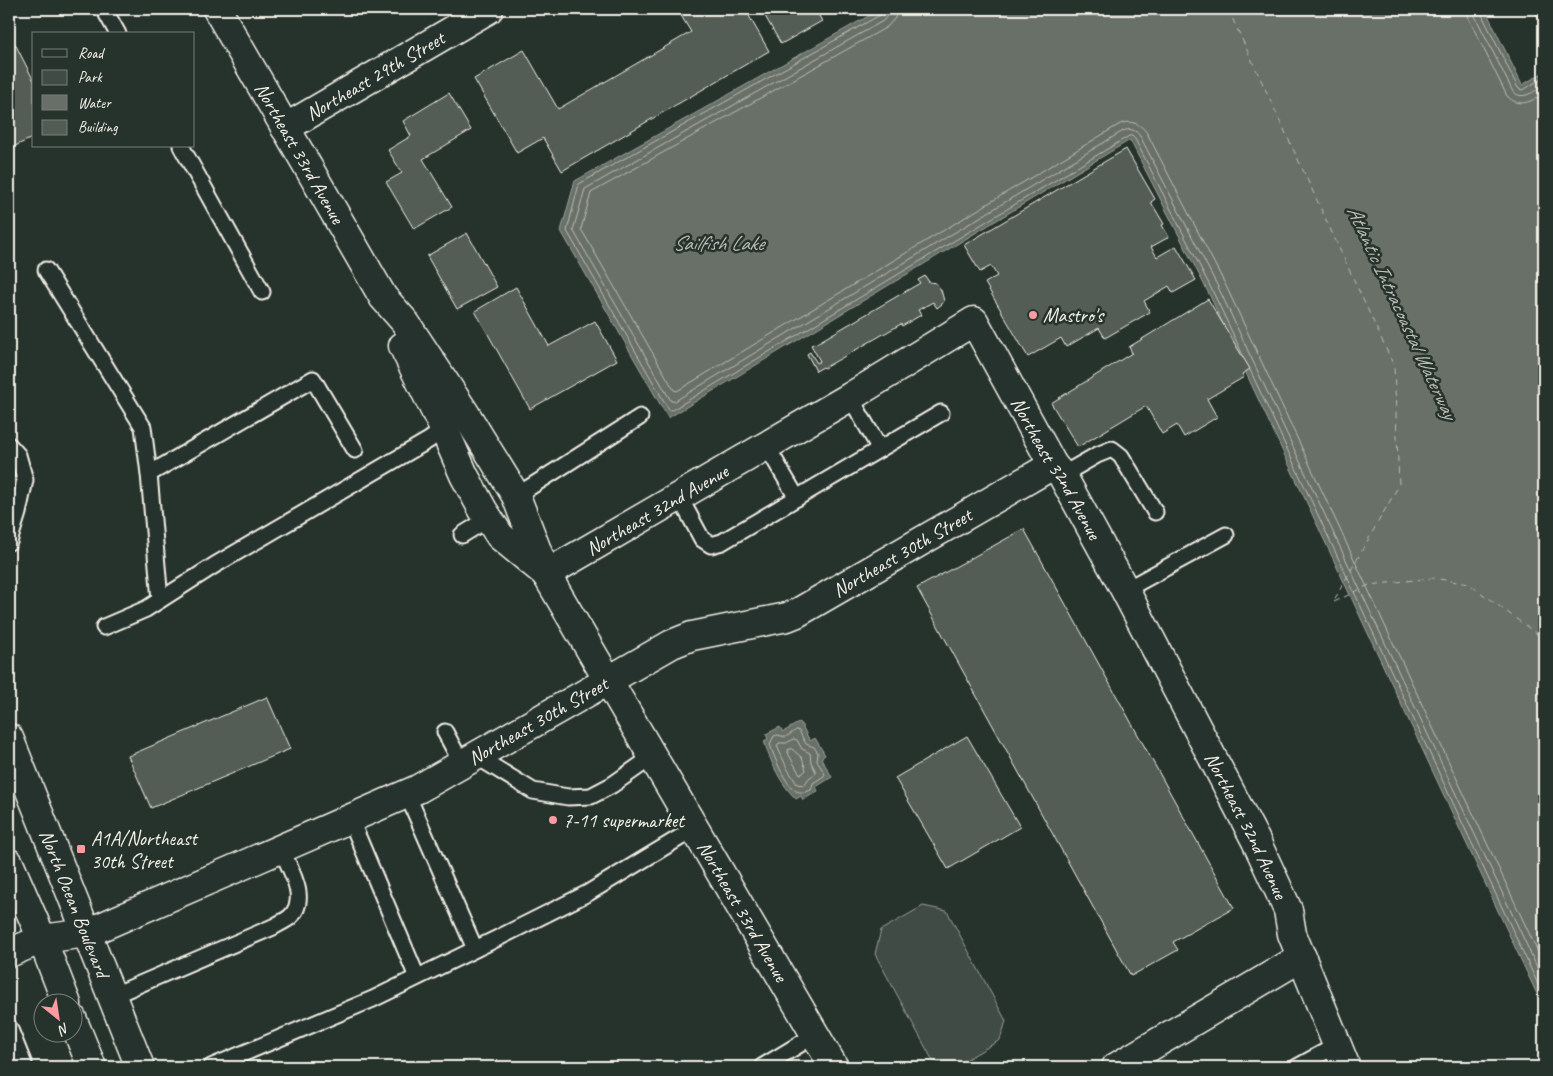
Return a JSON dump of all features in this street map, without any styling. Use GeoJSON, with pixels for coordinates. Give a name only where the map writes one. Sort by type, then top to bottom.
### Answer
{"type":"FeatureCollection","features":[{"type":"Feature","properties":{"kind":"street","name":"Northeast 33rd Avenue"},"geometry":{"type":"LineString","coordinates":[[217,9],[383,297],[405,322],[454,421],[516,496],[546,574],[834,1067]]}},
{"type":"Feature","properties":{"kind":"street","name":"Northeast 29th Street"},"geometry":{"type":"LineString","coordinates":[[285,128],[488,9]]}},
{"type":"Feature","properties":{"kind":"street","name":"Northeast 32nd Avenue"},"geometry":{"type":"LineString","coordinates":[[546,574],[850,397],[974,321],[1125,590],[1256,841],[1288,910],[1292,934],[1341,1056]]}},
{"type":"Feature","properties":{"kind":"street","name":"Northeast 33rd Avenue"},"geometry":{"type":"LineString","coordinates":[[454,421],[464,476],[488,519],[500,536],[546,574]]}},
{"type":"Feature","properties":{"kind":"street","name":"Northeast 30th Street"},"geometry":{"type":"LineString","coordinates":[[9,953],[42,939],[87,933],[407,794],[672,644],[692,636],[787,617],[797,613],[1058,470]]}},
{"type":"Feature","properties":{"kind":"street","name":"North Ocean Boulevard"},"geometry":{"type":"LineString","coordinates":[[9,738],[140,1067]]}},
{"type":"Feature","properties":{"kind":"street"},"geometry":{"type":"LineString","coordinates":[[9,863],[63,994]]}},
{"type":"Feature","properties":{"kind":"street"},"geometry":{"type":"LineString","coordinates":[[1116,1067],[1302,956]]}},
{"type":"Feature","properties":{"kind":"street"},"geometry":{"type":"LineString","coordinates":[[82,1042],[92,1067]]}},
{"type":"Feature","properties":{"kind":"lane"},"geometry":{"type":"LineString","coordinates":[[104,9],[117,32]]}},
{"type":"Feature","properties":{"kind":"lane"},"geometry":{"type":"LineString","coordinates":[[182,148],[262,292]]}},
{"type":"Feature","properties":{"kind":"lane"},"geometry":{"type":"LineString","coordinates":[[46,270],[143,427],[160,600]]}},
{"type":"Feature","properties":{"kind":"lane"},"geometry":{"type":"LineString","coordinates":[[149,474],[313,379],[355,450]]}},
{"type":"Feature","properties":{"kind":"lane"},"geometry":{"type":"LineString","coordinates":[[850,397],[880,449]]}},
{"type":"Feature","properties":{"kind":"lane"},"geometry":{"type":"LineString","coordinates":[[679,496],[702,539],[711,545],[722,542],[941,413]]}},
{"type":"Feature","properties":{"kind":"lane"},"geometry":{"type":"LineString","coordinates":[[516,496],[640,417]]}},
{"type":"Feature","properties":{"kind":"lane"},"geometry":{"type":"LineString","coordinates":[[104,627],[146,609],[215,565],[429,440],[454,421]]}},
{"type":"Feature","properties":{"kind":"lane"},"geometry":{"type":"LineString","coordinates":[[9,445],[18,456],[25,480],[9,542]]}},
{"type":"Feature","properties":{"kind":"lane"},"geometry":{"type":"LineString","coordinates":[[766,446],[796,498]]}},
{"type":"Feature","properties":{"kind":"lane"},"geometry":{"type":"LineString","coordinates":[[1058,470],[1112,450],[1121,456],[1155,512]]}},
{"type":"Feature","properties":{"kind":"lane"},"geometry":{"type":"LineString","coordinates":[[462,535],[488,519]]}},
{"type":"Feature","properties":{"kind":"lane"},"geometry":{"type":"LineString","coordinates":[[1125,590],[1226,535]]}},
{"type":"Feature","properties":{"kind":"lane"},"geometry":{"type":"LineString","coordinates":[[446,732],[469,760],[533,791],[568,797],[592,796],[612,785],[652,757]]}},
{"type":"Feature","properties":{"kind":"lane"},"geometry":{"type":"LineString","coordinates":[[407,794],[475,949]]}},
{"type":"Feature","properties":{"kind":"lane"},"geometry":{"type":"LineString","coordinates":[[350,818],[417,977]]}},
{"type":"Feature","properties":{"kind":"lane"},"geometry":{"type":"LineString","coordinates":[[211,1067],[373,999],[475,949],[588,893],[694,828]]}},
{"type":"Feature","properties":{"kind":"lane"},"geometry":{"type":"LineString","coordinates":[[112,996],[273,927],[290,917],[298,905],[299,891],[281,848]]}},
{"type":"Feature","properties":{"kind":"lane"},"geometry":{"type":"LineString","coordinates":[[9,1027],[25,1067]]}},
{"type":"Feature","properties":{"kind":"lane"},"geometry":{"type":"LineString","coordinates":[[762,1067],[815,1035]]}},
{"type":"Feature","properties":{"kind":"lane"},"geometry":{"type":"LineString","coordinates":[[1297,1067],[1341,1056]]}},
{"type":"Feature","properties":{"kind":"green space"},"geometry":{"type":"Polygon","coordinates":[[[923,906],[947,911],[1006,1021],[1000,1040],[955,1066],[933,1061],[875,954],[881,930],[923,906]]]}},
{"type":"Feature","properties":{"kind":"water"},"geometry":{"type":"Polygon","coordinates":[[[881,9],[1485,9],[1522,85],[1544,72],[1544,1009],[1209,294],[1130,140],[668,418],[561,231],[575,181],[881,9]]]}},
{"type":"Feature","properties":{"kind":"water"},"geometry":{"type":"Polygon","coordinates":[[[800,722],[810,741],[815,738],[825,755],[821,758],[832,777],[816,787],[818,791],[803,800],[801,796],[796,799],[790,793],[773,765],[764,741],[768,739],[766,734],[780,727],[783,732],[800,722]]]}},
{"type":"Feature","properties":{"kind":"building"},"geometry":{"type":"Polygon","coordinates":[[[677,9],[745,9],[769,51],[562,171],[543,138],[517,153],[474,79],[524,50],[558,109],[691,32],[677,9]]]}},
{"type":"Feature","properties":{"kind":"building"},"geometry":{"type":"Polygon","coordinates":[[[761,9],[815,9],[822,21],[781,44],[761,9]]]}},
{"type":"Feature","properties":{"kind":"building"},"geometry":{"type":"Polygon","coordinates":[[[1533,9],[1544,9],[1544,27],[1533,9]]]}},
{"type":"Feature","properties":{"kind":"building"},"geometry":{"type":"Polygon","coordinates":[[[9,32],[32,77],[32,138],[9,149],[9,32]]]}},
{"type":"Feature","properties":{"kind":"building"},"geometry":{"type":"Polygon","coordinates":[[[449,93],[471,130],[423,159],[452,207],[414,229],[386,182],[402,173],[388,150],[411,136],[403,121],[449,93]]]}},
{"type":"Feature","properties":{"kind":"building"},"geometry":{"type":"Polygon","coordinates":[[[1126,149],[1155,199],[1151,202],[1169,237],[1151,247],[1157,257],[1176,246],[1196,280],[1173,293],[1169,286],[1144,301],[1150,312],[1105,338],[1099,328],[1066,347],[1061,338],[1028,357],[985,283],[997,276],[991,266],[980,272],[964,245],[1126,149]]]}},
{"type":"Feature","properties":{"kind":"building"},"geometry":{"type":"Polygon","coordinates":[[[467,233],[497,287],[457,309],[427,256],[467,233]]]}},
{"type":"Feature","properties":{"kind":"building"},"geometry":{"type":"Polygon","coordinates":[[[925,276],[929,282],[936,283],[941,290],[944,301],[942,304],[937,308],[933,302],[918,310],[921,315],[816,371],[807,354],[810,352],[817,363],[820,361],[811,345],[920,283],[918,280],[925,276]]]}},
{"type":"Feature","properties":{"kind":"building"},"geometry":{"type":"Polygon","coordinates":[[[516,287],[549,346],[595,321],[617,360],[530,409],[475,311],[516,287]]]}},
{"type":"Feature","properties":{"kind":"building"},"geometry":{"type":"Polygon","coordinates":[[[1208,299],[1250,369],[1242,374],[1244,377],[1207,399],[1217,417],[1184,437],[1177,425],[1162,434],[1146,406],[1078,447],[1051,403],[1132,353],[1129,347],[1208,299]]]}},
{"type":"Feature","properties":{"kind":"building"},"geometry":{"type":"Polygon","coordinates":[[[1024,529],[1234,908],[1173,942],[1178,950],[1131,976],[917,588],[1024,529]]]}},
{"type":"Feature","properties":{"kind":"building"},"geometry":{"type":"Polygon","coordinates":[[[267,697],[290,749],[151,808],[128,756],[267,697]]]}},
{"type":"Feature","properties":{"kind":"building"},"geometry":{"type":"Polygon","coordinates":[[[967,736],[1020,827],[948,869],[895,778],[967,736]]]}},
{"type":"Feature","properties":{"kind":"ferry route"},"geometry":{"type":"LineString","coordinates":[[1228,9],[1394,366],[1399,485],[1333,602]]}},
{"type":"Feature","properties":{"kind":"ferry route"},"geometry":{"type":"LineString","coordinates":[[1334,602],[1369,585],[1433,578],[1469,584],[1537,634],[1544,648]]}},
{"type":"Feature","properties":{"kind":"place","name":"Mastro's"},"geometry":{"type":"Point","coordinates":[1033,315]}},
{"type":"Feature","properties":{"kind":"place","name":"7-11 supermarket"},"geometry":{"type":"Point","coordinates":[553,820]}},
{"type":"Feature","properties":{"kind":"place","name":"A1A/Northeast 30th Street"},"geometry":{"type":"Point","coordinates":[81,849]}},
{"type":"Feature","properties":{"kind":"water label","name":"Sailfish Lake"},"geometry":{"type":"Point","coordinates":[718,243]}},
{"type":"Feature","properties":{"kind":"water label","name":"Atlantic Intracoastal Waterway"},"geometry":{"type":"Point","coordinates":[1402,312]}}]}
